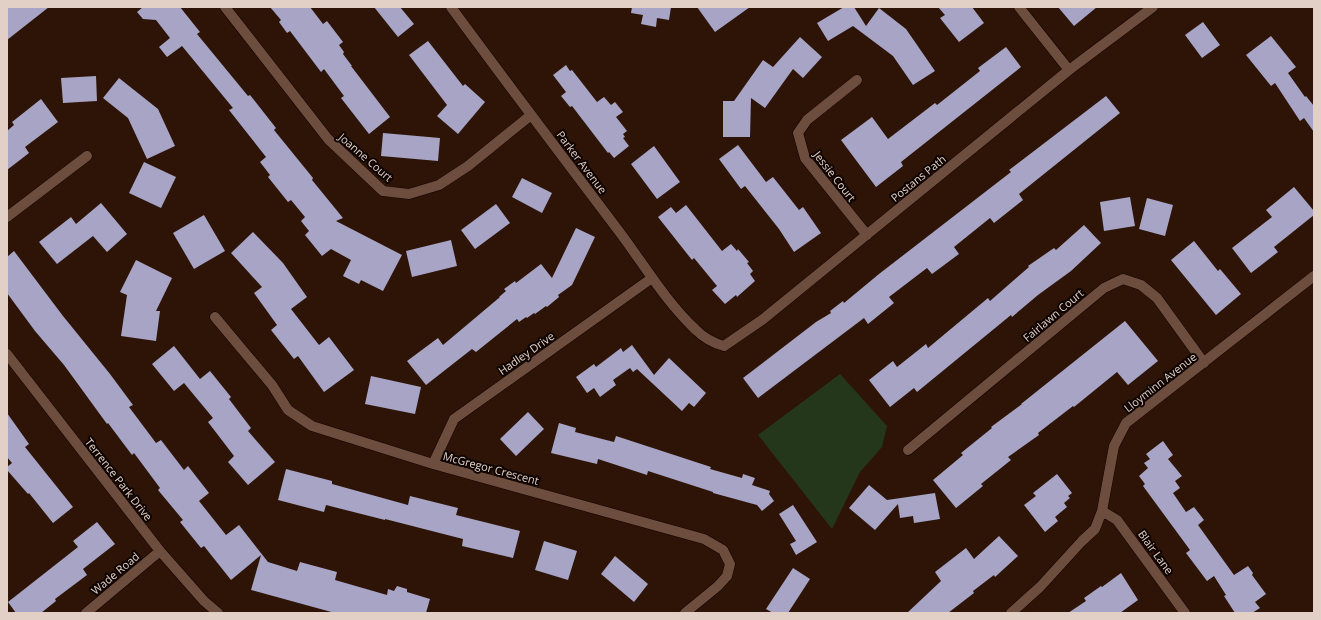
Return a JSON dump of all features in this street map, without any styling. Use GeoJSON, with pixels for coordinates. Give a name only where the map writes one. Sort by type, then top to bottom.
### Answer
{"type":"FeatureCollection","features":[{"type":"Feature","properties":{"kind":"street","name":"Joanne Court"},"geometry":{"type":"LineString","coordinates":[[225,7],[328,139],[383,191],[409,194],[439,185],[468,166],[531,115]]}},
{"type":"Feature","properties":{"kind":"street","name":"Parker Avenue"},"geometry":{"type":"LineString","coordinates":[[451,7],[636,254],[652,278],[673,305],[696,330]]}},
{"type":"Feature","properties":{"kind":"street"},"geometry":{"type":"LineString","coordinates":[[1019,7],[1069,70]]}},
{"type":"Feature","properties":{"kind":"street","name":"Postans Path"},"geometry":{"type":"LineString","coordinates":[[696,330],[711,342],[724,346],[762,320],[1069,70],[1153,7]]}},
{"type":"Feature","properties":{"kind":"street","name":"Jessie Court"},"geometry":{"type":"LineString","coordinates":[[857,80],[807,120],[798,133],[805,158],[867,236]]}},
{"type":"Feature","properties":{"kind":"street"},"geometry":{"type":"LineString","coordinates":[[7,217],[87,156]]}},
{"type":"Feature","properties":{"kind":"street","name":"Lloyminn Avenue"},"geometry":{"type":"LineString","coordinates":[[1011,613],[1040,586],[1082,541],[1096,529],[1102,511],[1114,446],[1126,423],[1314,276]]}},
{"type":"Feature","properties":{"kind":"street","name":"Hadley Drive"},"geometry":{"type":"LineString","coordinates":[[433,464],[454,419],[652,278]]}},
{"type":"Feature","properties":{"kind":"street","name":"Fairlawn Court"},"geometry":{"type":"LineString","coordinates":[[908,450],[1104,288],[1123,279],[1141,284],[1157,298],[1204,363]]}},
{"type":"Feature","properties":{"kind":"street","name":"McGregor Crescent"},"geometry":{"type":"LineString","coordinates":[[215,317],[272,385],[288,410],[312,426],[433,464],[704,539],[723,550],[730,564],[726,576],[718,586],[684,613]]}},
{"type":"Feature","properties":{"kind":"street","name":"Terrence Park Drive"},"geometry":{"type":"LineString","coordinates":[[7,354],[160,551],[204,601],[218,613]]}},
{"type":"Feature","properties":{"kind":"street","name":"Blair Lane"},"geometry":{"type":"LineString","coordinates":[[1102,511],[1117,520],[1186,613]]}},
{"type":"Feature","properties":{"kind":"street","name":"Wade Road"},"geometry":{"type":"LineString","coordinates":[[86,613],[160,551]]}},
{"type":"Feature","properties":{"kind":"green space"},"geometry":{"type":"Polygon","coordinates":[[[840,374],[887,426],[882,447],[860,472],[832,529],[758,435],[840,374]]]}},
{"type":"Feature","properties":{"kind":"building"},"geometry":{"type":"Polygon","coordinates":[[[7,7],[49,7],[7,40],[7,7]]]}},
{"type":"Feature","properties":{"kind":"building"},"geometry":{"type":"Polygon","coordinates":[[[143,7],[180,7],[200,32],[197,34],[248,96],[250,95],[276,128],[274,130],[343,218],[336,221],[402,255],[383,291],[361,280],[359,284],[343,276],[351,260],[331,249],[322,256],[305,235],[309,231],[301,221],[305,217],[291,200],[288,202],[268,177],[270,175],[260,162],[266,157],[229,110],[233,108],[182,46],[167,57],[159,47],[170,38],[156,20],[143,19],[137,12],[143,7]]]}},
{"type":"Feature","properties":{"kind":"building"},"geometry":{"type":"Polygon","coordinates":[[[270,7],[310,7],[323,24],[327,21],[343,42],[339,45],[344,52],[343,54],[390,117],[369,134],[341,98],[344,96],[324,69],[321,72],[290,31],[287,33],[279,22],[281,20],[270,7]]]}},
{"type":"Feature","properties":{"kind":"building"},"geometry":{"type":"Polygon","coordinates":[[[374,7],[400,7],[414,24],[398,37],[374,7]]]}},
{"type":"Feature","properties":{"kind":"building"},"geometry":{"type":"Polygon","coordinates":[[[632,7],[671,7],[669,20],[657,18],[656,27],[641,24],[643,15],[631,13],[632,7]]]}},
{"type":"Feature","properties":{"kind":"building"},"geometry":{"type":"Polygon","coordinates":[[[697,7],[750,7],[715,32],[697,7]]]}},
{"type":"Feature","properties":{"kind":"building"},"geometry":{"type":"Polygon","coordinates":[[[844,7],[854,7],[866,26],[879,8],[906,29],[935,71],[913,85],[893,56],[853,26],[828,41],[817,23],[844,7]]]}},
{"type":"Feature","properties":{"kind":"building"},"geometry":{"type":"Polygon","coordinates":[[[938,7],[972,7],[984,23],[959,42],[940,18],[945,15],[938,7]]]}},
{"type":"Feature","properties":{"kind":"building"},"geometry":{"type":"Polygon","coordinates":[[[1058,7],[1097,7],[1074,26],[1058,7]]]}},
{"type":"Feature","properties":{"kind":"building"},"geometry":{"type":"Polygon","coordinates":[[[1203,22],[1220,45],[1202,58],[1185,35],[1203,22]]]}},
{"type":"Feature","properties":{"kind":"building"},"geometry":{"type":"Polygon","coordinates":[[[1271,36],[1296,67],[1288,73],[1305,97],[1306,96],[1314,106],[1314,132],[1304,118],[1300,121],[1275,83],[1271,86],[1246,55],[1271,36]]]}},
{"type":"Feature","properties":{"kind":"building"},"geometry":{"type":"Polygon","coordinates":[[[800,37],[822,57],[803,78],[793,69],[765,108],[751,98],[750,137],[723,137],[723,101],[734,101],[763,60],[773,67],[800,37]]]}},
{"type":"Feature","properties":{"kind":"building"},"geometry":{"type":"Polygon","coordinates":[[[428,41],[463,86],[465,84],[485,102],[458,134],[437,116],[447,105],[409,55],[428,41]]]}},
{"type":"Feature","properties":{"kind":"building"},"geometry":{"type":"Polygon","coordinates":[[[1006,47],[1021,67],[901,162],[903,166],[876,187],[841,140],[872,117],[888,139],[935,103],[937,105],[980,71],[978,68],[1006,47]]]}},
{"type":"Feature","properties":{"kind":"building"},"geometry":{"type":"Polygon","coordinates":[[[566,65],[570,71],[572,70],[597,102],[604,97],[611,105],[615,102],[623,112],[616,117],[627,131],[623,134],[625,137],[623,138],[629,146],[614,158],[609,152],[608,153],[572,106],[570,107],[561,96],[566,92],[553,75],[566,65]]]}},
{"type":"Feature","properties":{"kind":"building"},"geometry":{"type":"Polygon","coordinates":[[[96,76],[97,101],[63,103],[61,78],[96,76]]]}},
{"type":"Feature","properties":{"kind":"building"},"geometry":{"type":"Polygon","coordinates":[[[119,78],[158,109],[175,146],[147,159],[128,118],[103,98],[119,78]]]}},
{"type":"Feature","properties":{"kind":"building"},"geometry":{"type":"Polygon","coordinates":[[[1106,96],[1120,113],[1019,194],[1023,200],[994,223],[990,218],[954,247],[959,254],[932,274],[927,268],[889,297],[894,303],[868,324],[864,318],[758,398],[743,378],[816,322],[831,313],[830,311],[843,301],[844,303],[879,274],[1011,172],[1009,170],[1106,96]]]}},
{"type":"Feature","properties":{"kind":"building"},"geometry":{"type":"Polygon","coordinates":[[[41,99],[58,122],[25,147],[29,153],[7,170],[7,131],[14,125],[12,122],[41,99]]]}},
{"type":"Feature","properties":{"kind":"building"},"geometry":{"type":"Polygon","coordinates":[[[383,133],[440,138],[438,161],[381,156],[383,133]]]}},
{"type":"Feature","properties":{"kind":"building"},"geometry":{"type":"Polygon","coordinates":[[[738,145],[766,182],[773,177],[799,210],[803,207],[821,233],[794,252],[779,229],[745,186],[741,189],[719,159],[738,145]]]}},
{"type":"Feature","properties":{"kind":"building"},"geometry":{"type":"Polygon","coordinates":[[[654,146],[680,182],[657,199],[631,164],[654,146]]]}},
{"type":"Feature","properties":{"kind":"building"},"geometry":{"type":"Polygon","coordinates":[[[144,162],[176,177],[161,208],[129,193],[144,162]]]}},
{"type":"Feature","properties":{"kind":"building"},"geometry":{"type":"Polygon","coordinates":[[[522,178],[552,193],[542,213],[512,197],[522,178]]]}},
{"type":"Feature","properties":{"kind":"building"},"geometry":{"type":"Polygon","coordinates":[[[1294,187],[1314,211],[1314,215],[1274,247],[1278,252],[1251,273],[1232,248],[1272,217],[1266,210],[1294,187]]]}},
{"type":"Feature","properties":{"kind":"building"},"geometry":{"type":"Polygon","coordinates":[[[1130,197],[1135,226],[1104,231],[1100,202],[1130,197]]]}},
{"type":"Feature","properties":{"kind":"building"},"geometry":{"type":"Polygon","coordinates":[[[1147,198],[1173,205],[1165,236],[1139,229],[1147,198]]]}},
{"type":"Feature","properties":{"kind":"building"},"geometry":{"type":"Polygon","coordinates":[[[101,203],[127,234],[107,252],[93,236],[57,264],[39,242],[71,217],[76,224],[101,203]]]}},
{"type":"Feature","properties":{"kind":"building"},"geometry":{"type":"Polygon","coordinates":[[[496,204],[510,223],[475,249],[461,230],[496,204]]]}},
{"type":"Feature","properties":{"kind":"building"},"geometry":{"type":"Polygon","coordinates":[[[686,205],[722,251],[731,244],[737,251],[738,249],[749,262],[747,263],[753,271],[750,274],[755,281],[737,297],[736,295],[725,304],[712,290],[717,286],[694,258],[692,260],[658,217],[671,207],[676,213],[686,205]]]}},
{"type":"Feature","properties":{"kind":"building"},"geometry":{"type":"Polygon","coordinates":[[[204,215],[225,251],[194,269],[173,233],[204,215]]]}},
{"type":"Feature","properties":{"kind":"building"},"geometry":{"type":"Polygon","coordinates":[[[1084,225],[1101,243],[1071,271],[1038,295],[1012,317],[1011,315],[917,392],[914,388],[890,407],[869,380],[893,361],[897,367],[926,344],[928,348],[988,298],[990,301],[1029,267],[1028,266],[1054,248],[1056,250],[1084,225]]]}},
{"type":"Feature","properties":{"kind":"building"},"geometry":{"type":"Polygon","coordinates":[[[576,228],[595,237],[572,285],[558,295],[559,297],[547,307],[546,306],[535,314],[534,313],[527,318],[526,317],[519,322],[517,319],[476,352],[472,349],[426,385],[407,361],[438,338],[443,345],[500,297],[506,291],[504,289],[515,281],[516,283],[541,264],[552,278],[576,228]]]}},
{"type":"Feature","properties":{"kind":"building"},"geometry":{"type":"Polygon","coordinates":[[[253,232],[283,263],[307,297],[291,309],[319,345],[329,337],[354,370],[324,392],[298,356],[294,359],[271,330],[277,325],[254,293],[262,287],[231,253],[253,232]]]}},
{"type":"Feature","properties":{"kind":"building"},"geometry":{"type":"Polygon","coordinates":[[[451,240],[457,266],[412,277],[406,251],[451,240]]]}},
{"type":"Feature","properties":{"kind":"building"},"geometry":{"type":"Polygon","coordinates":[[[1194,241],[1218,271],[1220,269],[1241,294],[1216,315],[1171,260],[1194,241]]]}},
{"type":"Feature","properties":{"kind":"building"},"geometry":{"type":"Polygon","coordinates":[[[14,251],[133,405],[129,407],[156,443],[161,440],[184,470],[188,466],[209,493],[199,501],[226,535],[239,525],[268,562],[297,571],[300,562],[337,572],[335,580],[387,595],[388,589],[394,591],[397,586],[407,589],[407,592],[430,599],[426,613],[335,613],[251,590],[261,555],[231,580],[204,546],[201,548],[180,522],[183,520],[158,490],[160,488],[134,453],[132,455],[108,423],[107,424],[64,365],[35,331],[7,293],[7,257],[14,251]]]}},
{"type":"Feature","properties":{"kind":"building"},"geometry":{"type":"Polygon","coordinates":[[[136,260],[172,278],[156,311],[160,311],[156,341],[121,336],[127,295],[120,292],[136,260]]]}},
{"type":"Feature","properties":{"kind":"building"},"geometry":{"type":"Polygon","coordinates":[[[1125,321],[1158,361],[1128,385],[1117,372],[1074,407],[1073,406],[1038,433],[1039,435],[1008,457],[1011,460],[981,484],[983,486],[956,508],[933,480],[963,455],[961,453],[992,428],[991,427],[1125,321]]]}},
{"type":"Feature","properties":{"kind":"building"},"geometry":{"type":"Polygon","coordinates":[[[632,345],[654,375],[669,358],[706,393],[694,407],[689,403],[682,411],[637,369],[633,372],[630,368],[613,380],[616,385],[600,397],[594,388],[587,393],[576,377],[594,364],[596,367],[621,348],[623,352],[632,345]]]}},
{"type":"Feature","properties":{"kind":"building"},"geometry":{"type":"Polygon","coordinates":[[[174,346],[200,379],[210,371],[231,397],[229,399],[251,428],[248,431],[275,462],[248,485],[228,462],[234,456],[208,422],[213,418],[184,383],[174,391],[152,364],[174,346]]]}},
{"type":"Feature","properties":{"kind":"building"},"geometry":{"type":"Polygon","coordinates":[[[371,376],[421,387],[415,414],[365,404],[371,376]]]}},
{"type":"Feature","properties":{"kind":"building"},"geometry":{"type":"Polygon","coordinates":[[[528,412],[544,429],[516,456],[500,439],[528,412]]]}},
{"type":"Feature","properties":{"kind":"building"},"geometry":{"type":"Polygon","coordinates":[[[7,413],[29,444],[25,447],[73,507],[53,523],[29,493],[28,494],[7,470],[7,467],[12,463],[7,457],[7,413]]]}},
{"type":"Feature","properties":{"kind":"building"},"geometry":{"type":"Polygon","coordinates":[[[559,423],[576,428],[575,432],[614,442],[616,436],[711,467],[710,469],[742,478],[743,474],[755,478],[752,485],[770,491],[769,494],[774,501],[762,511],[757,505],[713,493],[648,471],[647,475],[598,459],[597,464],[551,453],[559,423]]]}},
{"type":"Feature","properties":{"kind":"building"},"geometry":{"type":"Polygon","coordinates":[[[1163,441],[1173,455],[1168,459],[1182,476],[1175,481],[1180,488],[1173,493],[1186,512],[1194,507],[1204,520],[1198,525],[1234,575],[1248,566],[1253,573],[1252,575],[1266,594],[1255,602],[1260,608],[1252,613],[1235,613],[1214,576],[1207,581],[1186,553],[1190,550],[1143,486],[1145,484],[1139,476],[1148,468],[1144,463],[1150,459],[1146,454],[1163,441]]]}},
{"type":"Feature","properties":{"kind":"building"},"geometry":{"type":"Polygon","coordinates":[[[286,469],[332,481],[332,484],[408,505],[410,496],[458,508],[456,515],[520,531],[513,558],[462,546],[463,539],[385,519],[326,505],[324,512],[278,500],[286,469]]]}},
{"type":"Feature","properties":{"kind":"building"},"geometry":{"type":"Polygon","coordinates":[[[1057,474],[1072,493],[1068,496],[1070,498],[1064,503],[1067,507],[1055,517],[1058,521],[1045,532],[1024,505],[1036,496],[1033,493],[1057,474]]]}},
{"type":"Feature","properties":{"kind":"building"},"geometry":{"type":"Polygon","coordinates":[[[869,485],[887,500],[935,493],[940,519],[914,523],[913,516],[900,518],[898,504],[875,530],[849,508],[869,485]]]}},
{"type":"Feature","properties":{"kind":"building"},"geometry":{"type":"Polygon","coordinates":[[[793,505],[817,542],[796,555],[790,544],[796,541],[779,514],[793,505]]]}},
{"type":"Feature","properties":{"kind":"building"},"geometry":{"type":"Polygon","coordinates":[[[97,522],[115,544],[83,569],[87,575],[55,599],[56,601],[41,613],[16,613],[8,602],[78,547],[73,541],[97,522]]]}},
{"type":"Feature","properties":{"kind":"building"},"geometry":{"type":"Polygon","coordinates":[[[999,536],[1018,556],[995,577],[994,575],[973,591],[974,593],[948,613],[907,613],[941,581],[935,572],[966,548],[974,559],[999,536]]]}},
{"type":"Feature","properties":{"kind":"building"},"geometry":{"type":"Polygon","coordinates":[[[544,541],[577,551],[568,580],[535,570],[544,541]]]}},
{"type":"Feature","properties":{"kind":"building"},"geometry":{"type":"Polygon","coordinates":[[[615,556],[648,584],[634,602],[601,574],[615,556]]]}},
{"type":"Feature","properties":{"kind":"building"},"geometry":{"type":"Polygon","coordinates":[[[793,568],[810,579],[788,613],[773,613],[766,609],[793,568]]]}},
{"type":"Feature","properties":{"kind":"building"},"geometry":{"type":"Polygon","coordinates":[[[1121,573],[1138,600],[1120,613],[1068,613],[1086,601],[1084,598],[1121,573]]]}}]}
